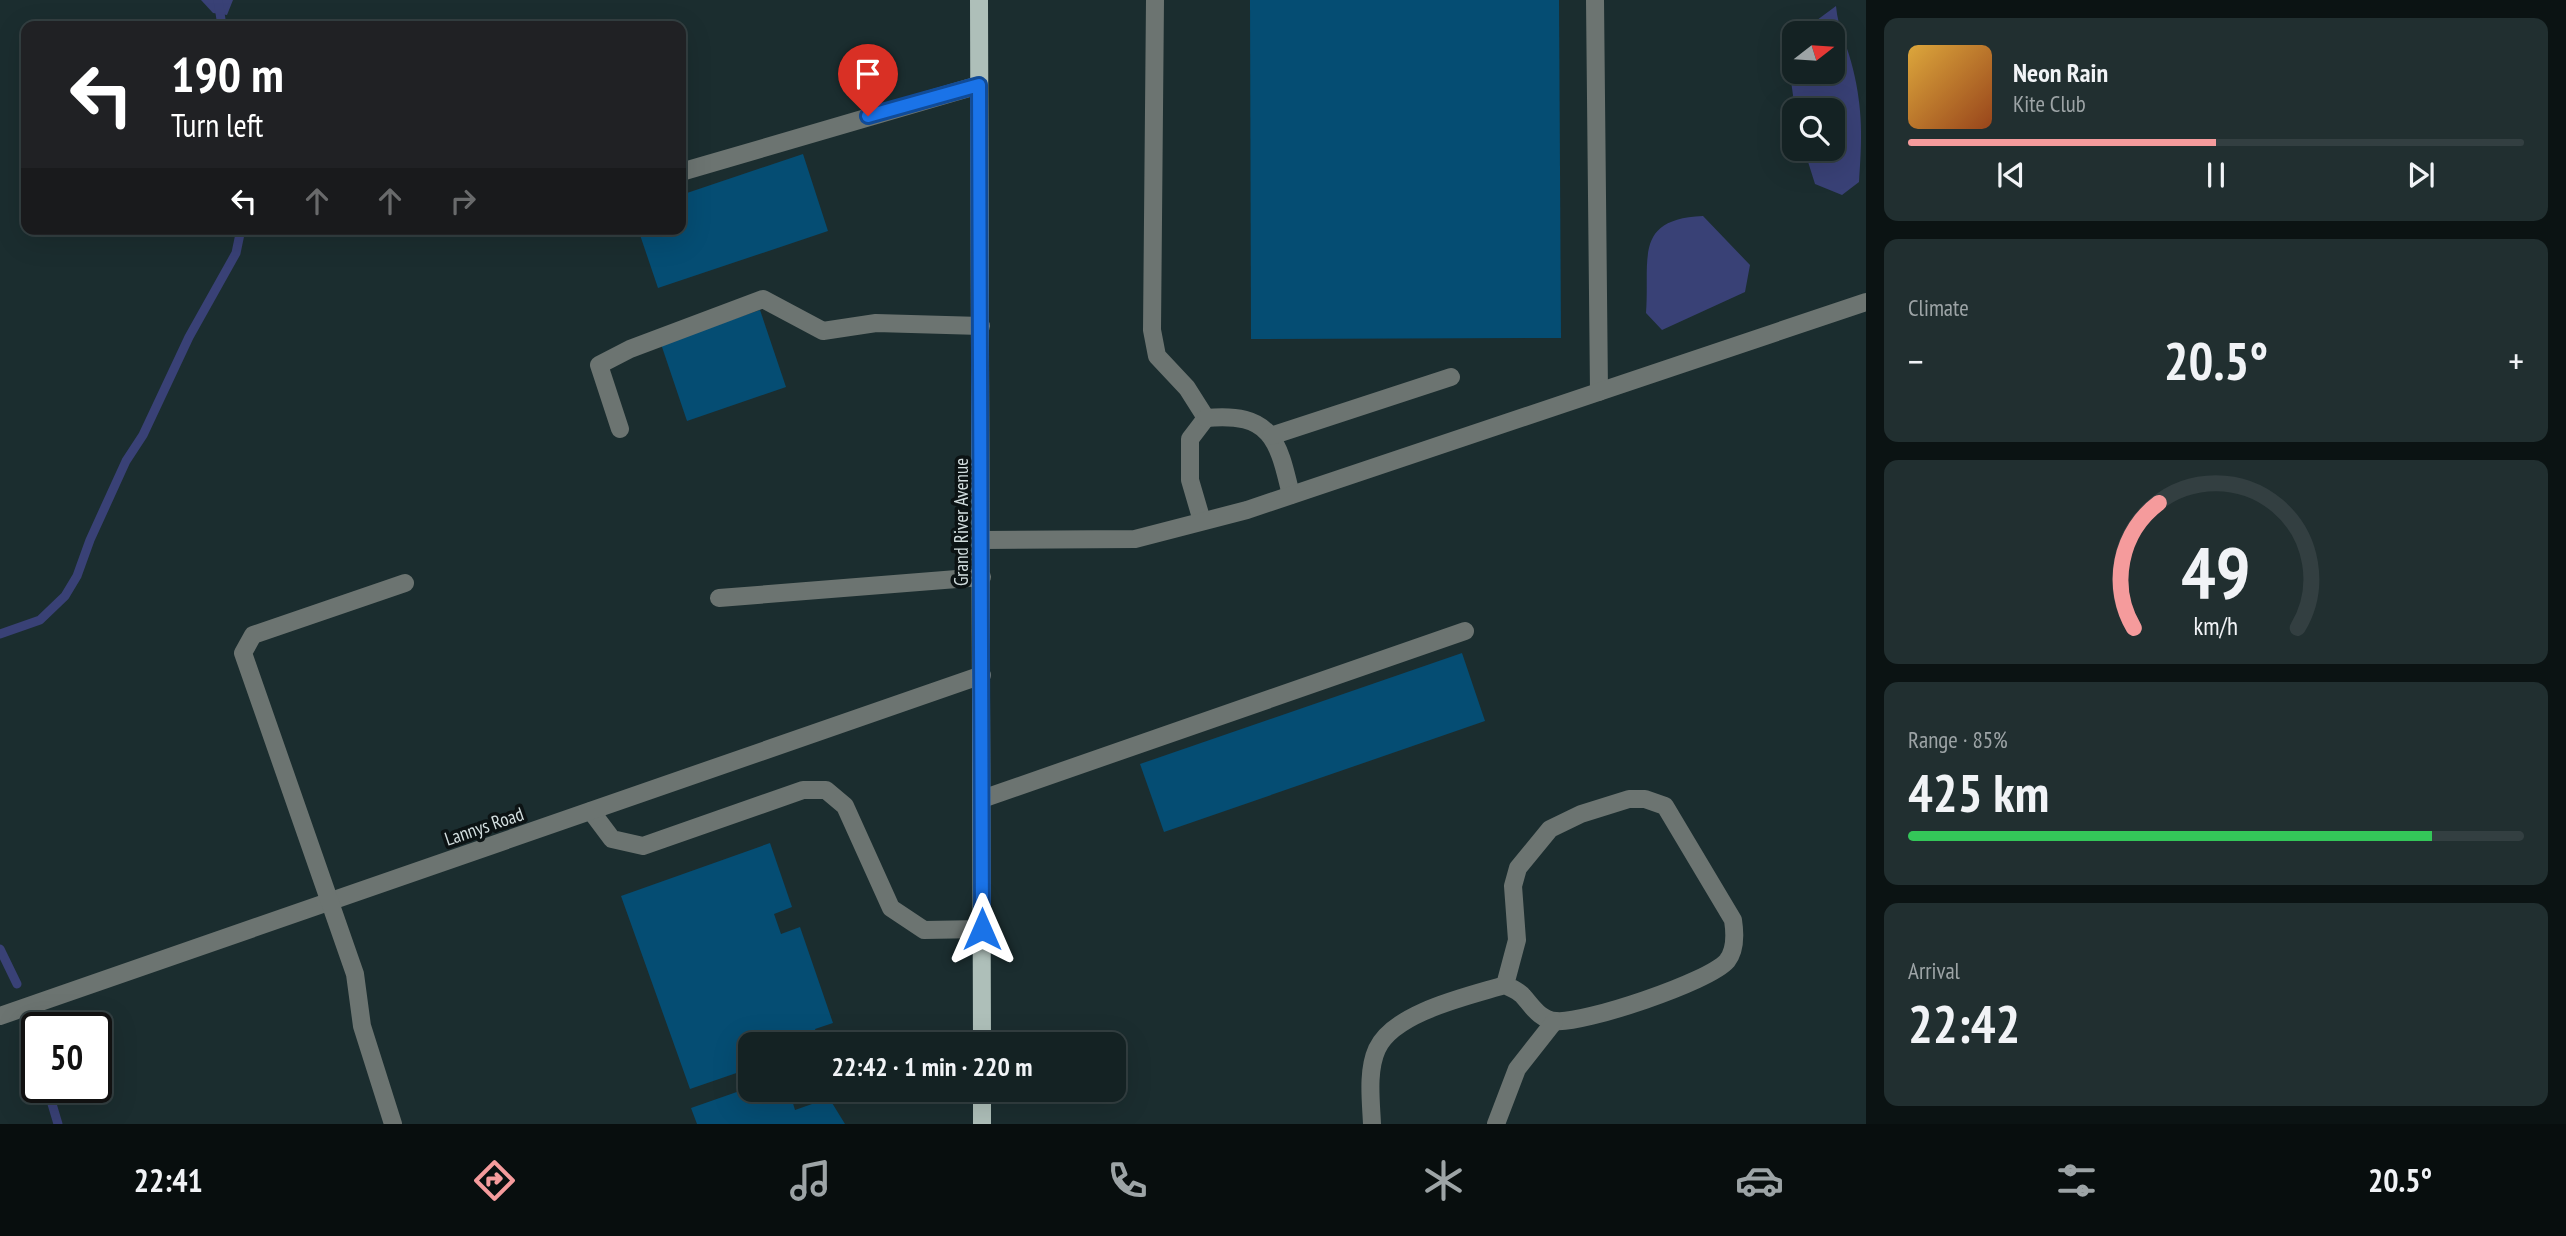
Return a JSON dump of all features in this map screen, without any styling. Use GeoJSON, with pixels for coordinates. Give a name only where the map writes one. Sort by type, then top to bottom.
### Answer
{"type":"FeatureCollection","features":[{"type":"Feature","properties":{"kind":"main road","name":"Grand River Avenue"},"geometry":{"type":"LineString","coordinates":[[979,0],[982,1032]]}},
{"type":"Feature","properties":{"kind":"main road"},"geometry":{"type":"LineString","coordinates":[[982,1102],[982,1124]]}},
{"type":"Feature","properties":{"kind":"street"},"geometry":{"type":"LineString","coordinates":[[1155,0],[1152,330],[1157,356],[1187,388],[1206,418]]}},
{"type":"Feature","properties":{"kind":"street"},"geometry":{"type":"LineString","coordinates":[[1595,0],[1599,392]]}},
{"type":"Feature","properties":{"kind":"street"},"geometry":{"type":"LineString","coordinates":[[686,171],[979,85]]}},
{"type":"Feature","properties":{"kind":"street"},"geometry":{"type":"LineString","coordinates":[[620,429],[599,365],[629,349],[763,299],[823,331],[876,323],[981,327]]}},
{"type":"Feature","properties":{"kind":"street"},"geometry":{"type":"LineString","coordinates":[[982,540],[1135,538],[1202,521],[1291,495],[1866,302]]}},
{"type":"Feature","properties":{"kind":"street"},"geometry":{"type":"LineString","coordinates":[[1271,436],[1451,377]]}},
{"type":"Feature","properties":{"kind":"street"},"geometry":{"type":"LineString","coordinates":[[1202,521],[1190,480],[1190,439],[1206,418],[1236,415],[1255,422],[1271,436],[1282,456],[1291,495]]}},
{"type":"Feature","properties":{"kind":"street"},"geometry":{"type":"LineString","coordinates":[[719,598],[982,577]]}},
{"type":"Feature","properties":{"kind":"street"},"geometry":{"type":"LineString","coordinates":[[393,1124],[362,1026],[355,974],[243,653],[253,635],[405,583]]}},
{"type":"Feature","properties":{"kind":"street"},"geometry":{"type":"LineString","coordinates":[[982,799],[1465,631]]}},
{"type":"Feature","properties":{"kind":"street","name":"Lannys Road"},"geometry":{"type":"LineString","coordinates":[[0,1016],[982,675]]}},
{"type":"Feature","properties":{"kind":"street"},"geometry":{"type":"LineString","coordinates":[[591,811],[612,839],[643,846],[803,790],[826,790],[845,807],[891,908],[924,930],[982,929]]}},
{"type":"Feature","properties":{"kind":"street"},"geometry":{"type":"LineString","coordinates":[[1372,1124],[1370,1085],[1377,1048],[1398,1025],[1437,1006],[1505,985],[1522,994],[1531,1009],[1554,1021],[1606,1013],[1707,976],[1728,960],[1736,937],[1733,920],[1665,806],[1645,799],[1629,799],[1581,814],[1550,829],[1518,868],[1513,886],[1517,940],[1505,985]]}},
{"type":"Feature","properties":{"kind":"street"},"geometry":{"type":"LineString","coordinates":[[1496,1124],[1517,1069],[1554,1021]]}},
{"type":"Feature","properties":{"kind":"water"},"geometry":{"type":"Polygon","coordinates":[[[201,0],[233,0],[227,15],[213,13],[201,0]]]}},
{"type":"Feature","properties":{"kind":"water"},"geometry":{"type":"Polygon","coordinates":[[[1836,6],[1839,21],[1816,21],[1836,6]]]}},
{"type":"Feature","properties":{"kind":"water"},"geometry":{"type":"Polygon","coordinates":[[[1845,42],[1859,98],[1861,152],[1859,182],[1842,195],[1815,184],[1808,161],[1845,161],[1845,98],[1793,98],[1791,84],[1845,84],[1845,42]]]}},
{"type":"Feature","properties":{"kind":"water"},"geometry":{"type":"Polygon","coordinates":[[[1703,216],[1750,265],[1745,292],[1662,330],[1646,313],[1647,259],[1650,245],[1655,234],[1665,225],[1681,219],[1703,216]]]}},
{"type":"Feature","properties":{"kind":"building"},"geometry":{"type":"Polygon","coordinates":[[[1250,0],[1559,0],[1561,338],[1251,339],[1250,0]]]}},
{"type":"Feature","properties":{"kind":"building"},"geometry":{"type":"Polygon","coordinates":[[[803,154],[828,231],[658,288],[640,235],[686,235],[686,193],[803,154]]]}},
{"type":"Feature","properties":{"kind":"building"},"geometry":{"type":"Polygon","coordinates":[[[760,310],[786,387],[687,421],[661,344],[760,310]]]}},
{"type":"Feature","properties":{"kind":"building"},"geometry":{"type":"Polygon","coordinates":[[[1462,653],[1485,721],[1164,832],[1140,764],[1462,653]]]}},
{"type":"Feature","properties":{"kind":"building"},"geometry":{"type":"Polygon","coordinates":[[[770,843],[792,907],[774,914],[781,934],[800,927],[833,1023],[815,1029],[816,1032],[738,1032],[738,1072],[690,1089],[621,896],[770,843]]]}},
{"type":"Feature","properties":{"kind":"building"},"geometry":{"type":"Polygon","coordinates":[[[738,1092],[738,1102],[793,1102],[795,1110],[818,1102],[831,1102],[845,1124],[697,1124],[691,1108],[738,1092]]]}},
{"type":"Feature","properties":{"kind":"waterway"},"geometry":{"type":"LineString","coordinates":[[218,0],[221,21]]}},
{"type":"Feature","properties":{"kind":"waterway"},"geometry":{"type":"LineString","coordinates":[[0,634],[40,620],[65,596],[77,576],[90,540],[126,461],[143,435],[189,337],[236,253],[240,235]]}},
{"type":"Feature","properties":{"kind":"waterway"},"geometry":{"type":"LineString","coordinates":[[0,949],[17,984]]}},
{"type":"Feature","properties":{"kind":"waterway"},"geometry":{"type":"LineString","coordinates":[[52,1103],[58,1124]]}},
{"type":"Feature","properties":{"kind":"route"},"geometry":{"type":"LineString","coordinates":[[868,116],[979,85],[982,929]]}}]}
